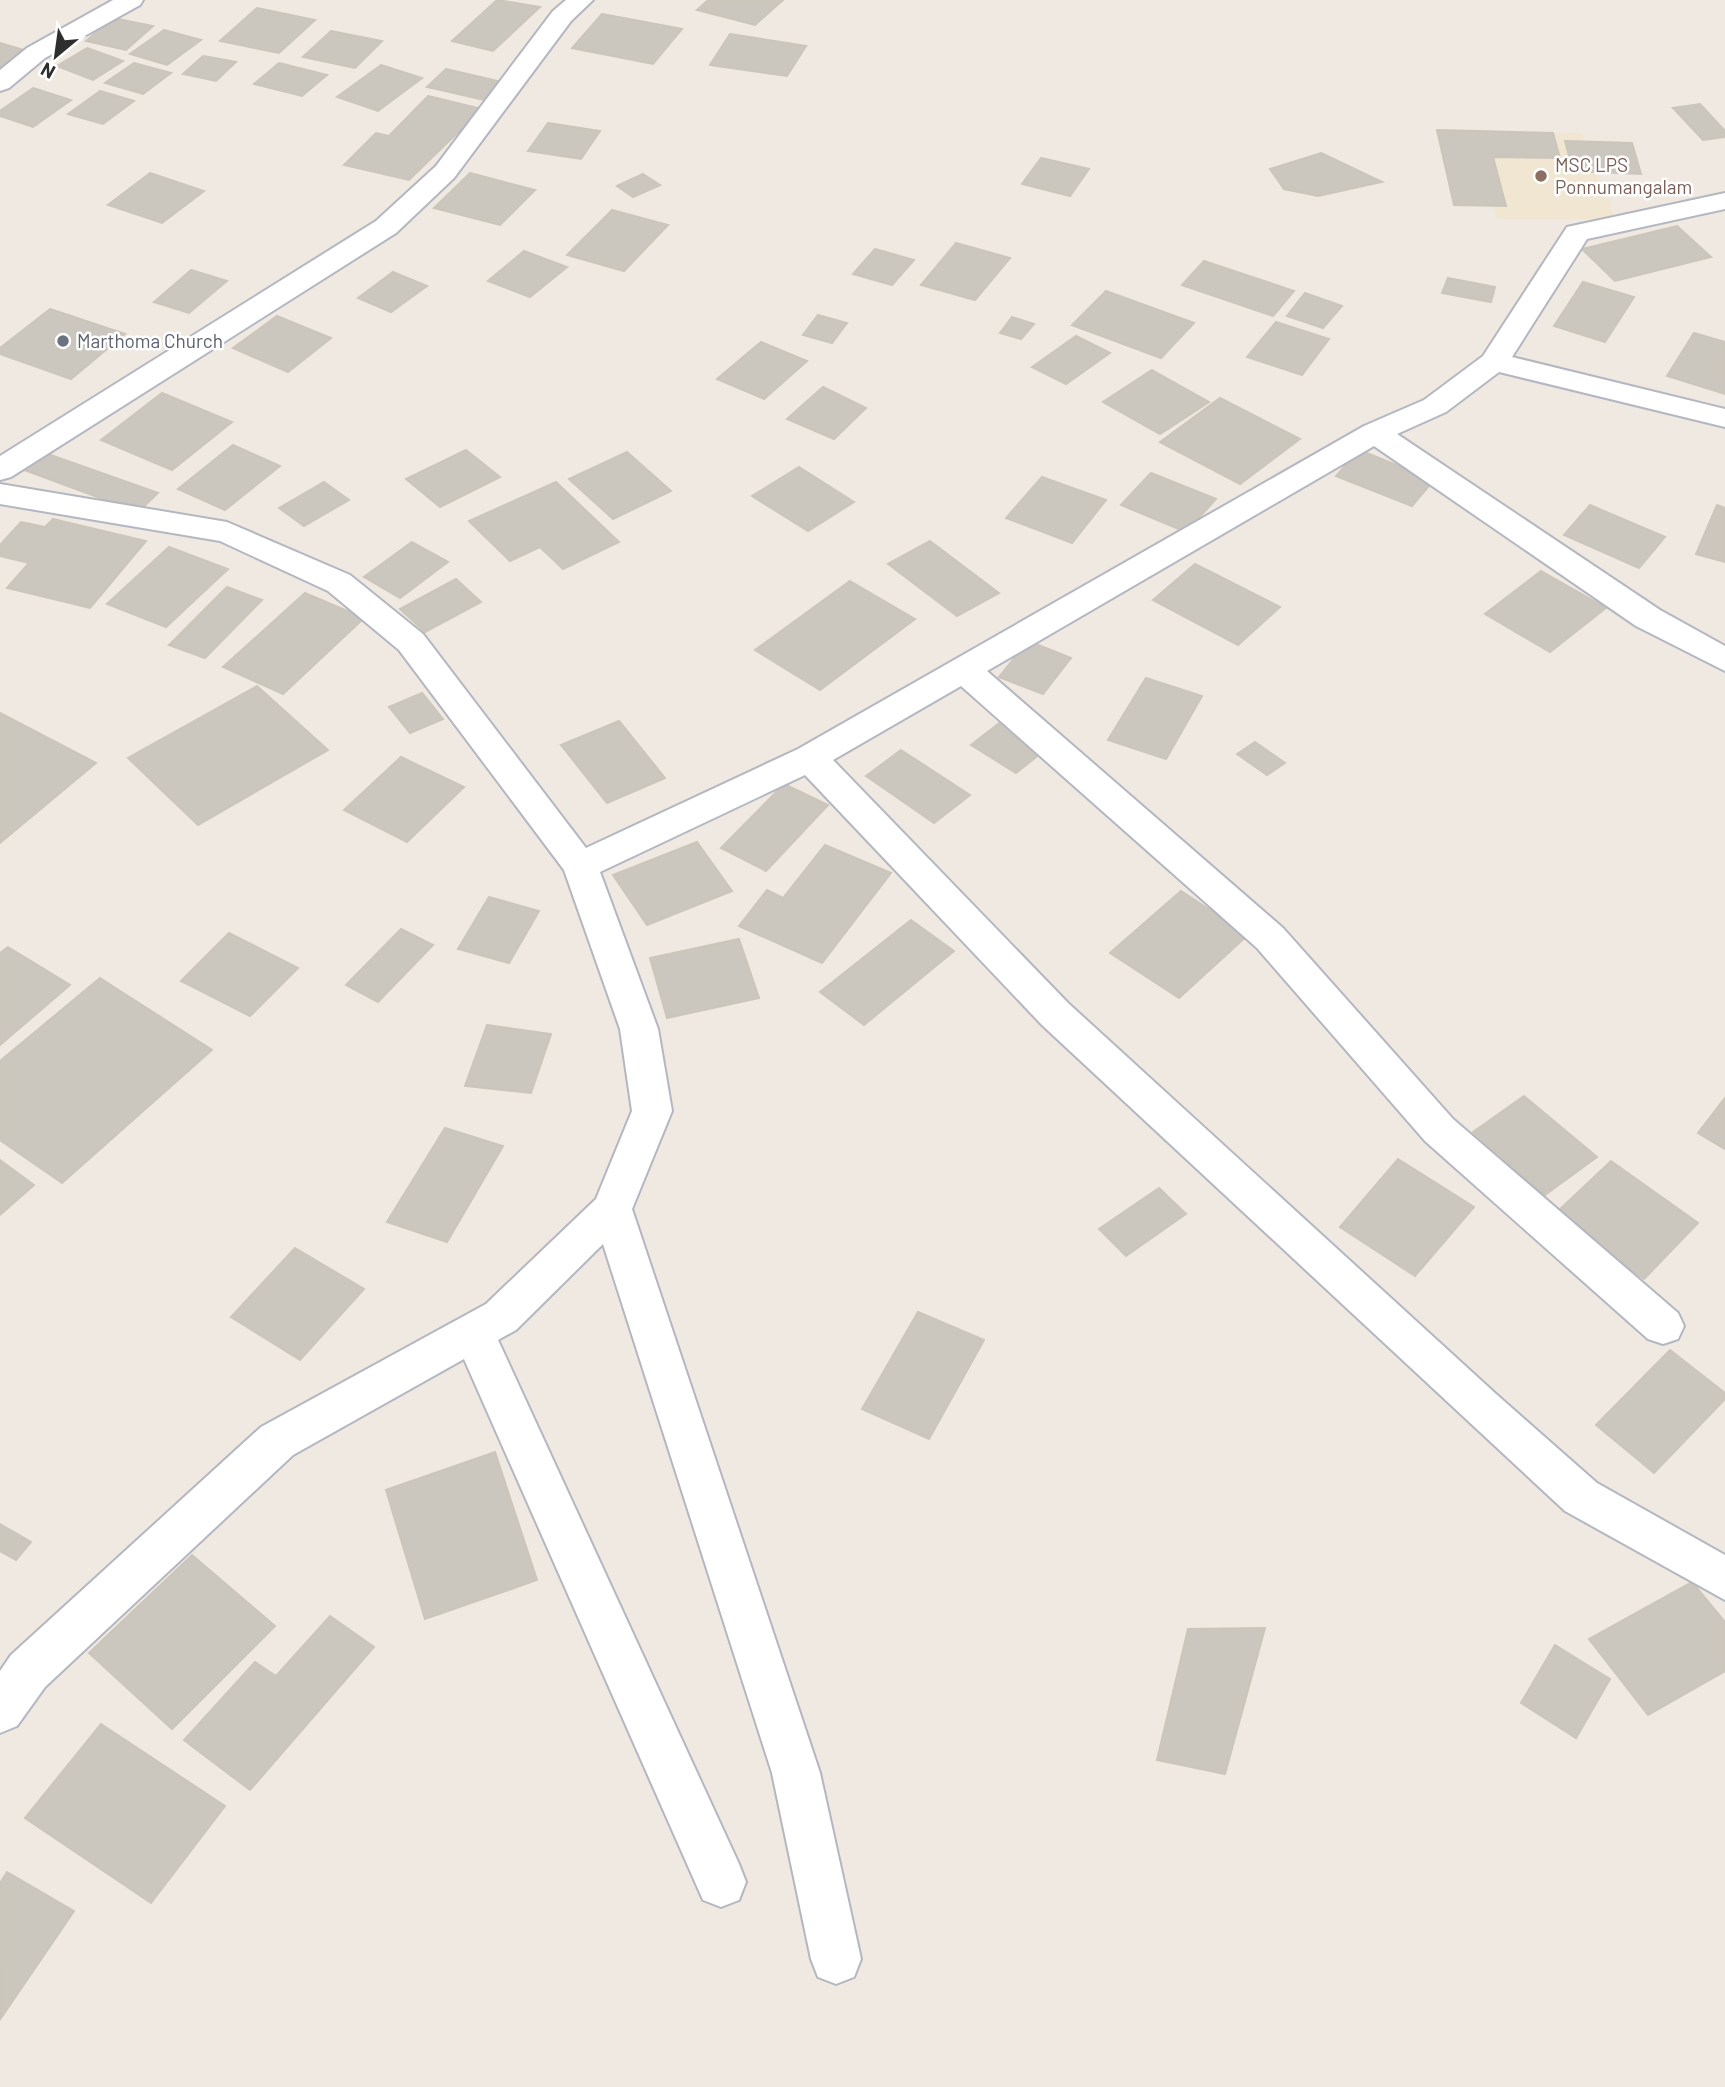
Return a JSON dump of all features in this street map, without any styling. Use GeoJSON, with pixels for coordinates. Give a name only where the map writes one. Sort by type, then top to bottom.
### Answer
{"type":"FeatureCollection","features":[{"type":"Feature","properties":{"kind":"street"},"geometry":{"type":"LineString","coordinates":[[0,83],[36,53],[131,0]]}},
{"type":"Feature","properties":{"kind":"street"},"geometry":{"type":"LineString","coordinates":[[0,470],[386,227],[445,172],[562,16],[581,0]]}},
{"type":"Feature","properties":{"kind":"street"},"geometry":{"type":"LineString","coordinates":[[580,866],[810,758],[962,668],[1201,536],[1375,433],[1435,406],[1494,362],[1566,246],[1577,233],[1725,201]]}},
{"type":"Feature","properties":{"kind":"street"},"geometry":{"type":"LineString","coordinates":[[1494,362],[1725,418]]}},
{"type":"Feature","properties":{"kind":"street"},"geometry":{"type":"LineString","coordinates":[[1375,433],[1648,618],[1725,660]]}},
{"type":"Feature","properties":{"kind":"street"},"geometry":{"type":"LineString","coordinates":[[0,494],[227,532],[339,583],[411,642],[580,866],[639,1030],[652,1111],[612,1209],[500,1317],[276,1441],[28,1671],[0,1710]]}},
{"type":"Feature","properties":{"kind":"street"},"geometry":{"type":"LineString","coordinates":[[962,668],[1270,939],[1439,1129],[1663,1326]]}},
{"type":"Feature","properties":{"kind":"street"},"geometry":{"type":"LineString","coordinates":[[810,758],[1055,1014],[1471,1399],[1581,1497],[1725,1579]]}},
{"type":"Feature","properties":{"kind":"street"},"geometry":{"type":"LineString","coordinates":[[612,1209],[796,1773],[836,1959]]}},
{"type":"Feature","properties":{"kind":"street"},"geometry":{"type":"LineString","coordinates":[[473,1332],[721,1882]]}},
{"type":"Feature","properties":{"kind":"shaded area","name":"MSC LPS Ponnumangalam"},"geometry":{"type":"Polygon","coordinates":[[[1581,133],[1616,219],[1497,219],[1467,134],[1581,133]]]}},
{"type":"Feature","properties":{"kind":"building"},"geometry":{"type":"Polygon","coordinates":[[[497,0],[540,7],[493,51],[452,41],[497,0]]]}},
{"type":"Feature","properties":{"kind":"building"},"geometry":{"type":"Polygon","coordinates":[[[708,0],[783,0],[755,25],[697,10],[708,0]]]}},
{"type":"Feature","properties":{"kind":"building"},"geometry":{"type":"Polygon","coordinates":[[[257,8],[315,20],[279,53],[220,41],[257,8]]]}},
{"type":"Feature","properties":{"kind":"building"},"geometry":{"type":"Polygon","coordinates":[[[602,14],[682,29],[653,64],[572,48],[602,14]]]}},
{"type":"Feature","properties":{"kind":"building"},"geometry":{"type":"Polygon","coordinates":[[[113,18],[153,26],[126,50],[86,41],[113,18]]]}},
{"type":"Feature","properties":{"kind":"building"},"geometry":{"type":"Polygon","coordinates":[[[164,30],[201,40],[167,65],[130,54],[164,30]]]}},
{"type":"Feature","properties":{"kind":"building"},"geometry":{"type":"Polygon","coordinates":[[[331,31],[382,41],[355,68],[303,57],[331,31]]]}},
{"type":"Feature","properties":{"kind":"building"},"geometry":{"type":"Polygon","coordinates":[[[730,34],[806,46],[787,76],[710,65],[730,34]]]}},
{"type":"Feature","properties":{"kind":"building"},"geometry":{"type":"Polygon","coordinates":[[[0,43],[34,53],[9,70],[0,67],[0,43]]]}},
{"type":"Feature","properties":{"kind":"building"},"geometry":{"type":"Polygon","coordinates":[[[87,48],[123,61],[93,80],[57,66],[87,48]]]}},
{"type":"Feature","properties":{"kind":"building"},"geometry":{"type":"Polygon","coordinates":[[[203,56],[236,62],[216,81],[183,74],[203,56]]]}},
{"type":"Feature","properties":{"kind":"building"},"geometry":{"type":"Polygon","coordinates":[[[134,63],[171,73],[143,94],[105,83],[134,63]]]}},
{"type":"Feature","properties":{"kind":"building"},"geometry":{"type":"Polygon","coordinates":[[[279,63],[327,75],[302,96],[254,84],[279,63]]]}},
{"type":"Feature","properties":{"kind":"building"},"geometry":{"type":"Polygon","coordinates":[[[381,65],[422,78],[378,111],[337,97],[381,65]]]}},
{"type":"Feature","properties":{"kind":"building"},"geometry":{"type":"Polygon","coordinates":[[[446,69],[502,82],[484,100],[427,87],[446,69]]]}},
{"type":"Feature","properties":{"kind":"building"},"geometry":{"type":"Polygon","coordinates":[[[33,88],[71,100],[33,127],[0,116],[0,111],[33,88]]]}},
{"type":"Feature","properties":{"kind":"building"},"geometry":{"type":"Polygon","coordinates":[[[100,91],[134,101],[103,124],[68,114],[100,91]]]}},
{"type":"Feature","properties":{"kind":"building"},"geometry":{"type":"Polygon","coordinates":[[[428,96],[482,109],[409,180],[344,165],[376,133],[389,136],[428,96]]]}},
{"type":"Feature","properties":{"kind":"building"},"geometry":{"type":"Polygon","coordinates":[[[1700,104],[1725,131],[1725,137],[1703,140],[1673,108],[1700,104]]]}},
{"type":"Feature","properties":{"kind":"building"},"geometry":{"type":"Polygon","coordinates":[[[548,123],[600,131],[581,159],[528,151],[548,123]]]}},
{"type":"Feature","properties":{"kind":"building"},"geometry":{"type":"Polygon","coordinates":[[[1437,130],[1553,133],[1560,158],[1493,157],[1506,206],[1454,205],[1437,130]]]}},
{"type":"Feature","properties":{"kind":"building"},"geometry":{"type":"Polygon","coordinates":[[[1565,141],[1632,143],[1641,174],[1573,171],[1565,141]]]}},
{"type":"Feature","properties":{"kind":"building"},"geometry":{"type":"Polygon","coordinates":[[[1321,153],[1382,182],[1318,196],[1284,189],[1270,169],[1321,153]]]}},
{"type":"Feature","properties":{"kind":"building"},"geometry":{"type":"Polygon","coordinates":[[[1041,158],[1089,169],[1070,196],[1022,184],[1041,158]]]}},
{"type":"Feature","properties":{"kind":"building"},"geometry":{"type":"Polygon","coordinates":[[[150,173],[204,191],[162,223],[108,205],[150,173]]]}},
{"type":"Feature","properties":{"kind":"building"},"geometry":{"type":"Polygon","coordinates":[[[470,173],[535,190],[500,225],[434,208],[470,173]]]}},
{"type":"Feature","properties":{"kind":"building"},"geometry":{"type":"Polygon","coordinates":[[[643,174],[660,185],[633,197],[617,186],[643,174]]]}},
{"type":"Feature","properties":{"kind":"building"},"geometry":{"type":"Polygon","coordinates":[[[612,210],[668,225],[624,271],[567,255],[612,210]]]}},
{"type":"Feature","properties":{"kind":"building"},"geometry":{"type":"Polygon","coordinates":[[[1677,226],[1711,257],[1615,281],[1582,249],[1677,226]]]}},
{"type":"Feature","properties":{"kind":"building"},"geometry":{"type":"Polygon","coordinates":[[[956,243],[1010,258],[975,300],[921,285],[956,243]]]}},
{"type":"Feature","properties":{"kind":"building"},"geometry":{"type":"Polygon","coordinates":[[[875,249],[914,260],[892,285],[853,274],[875,249]]]}},
{"type":"Feature","properties":{"kind":"building"},"geometry":{"type":"Polygon","coordinates":[[[524,251],[567,267],[530,297],[488,281],[524,251]]]}},
{"type":"Feature","properties":{"kind":"building"},"geometry":{"type":"Polygon","coordinates":[[[1204,261],[1294,291],[1273,316],[1182,285],[1204,261]]]}},
{"type":"Feature","properties":{"kind":"building"},"geometry":{"type":"Polygon","coordinates":[[[191,270],[227,281],[189,313],[154,302],[191,270]]]}},
{"type":"Feature","properties":{"kind":"building"},"geometry":{"type":"Polygon","coordinates":[[[393,272],[427,286],[391,312],[358,298],[393,272]]]}},
{"type":"Feature","properties":{"kind":"building"},"geometry":{"type":"Polygon","coordinates":[[[1448,278],[1495,287],[1491,302],[1442,293],[1448,278]]]}},
{"type":"Feature","properties":{"kind":"building"},"geometry":{"type":"Polygon","coordinates":[[[1583,282],[1634,297],[1605,342],[1554,326],[1583,282]]]}},
{"type":"Feature","properties":{"kind":"building"},"geometry":{"type":"Polygon","coordinates":[[[1106,291],[1194,323],[1161,358],[1072,325],[1106,291]]]}},
{"type":"Feature","properties":{"kind":"building"},"geometry":{"type":"Polygon","coordinates":[[[1305,293],[1342,306],[1323,328],[1287,316],[1305,293]]]}},
{"type":"Feature","properties":{"kind":"building","name":"Marthoma Church"},"geometry":{"type":"Polygon","coordinates":[[[50,309],[125,334],[71,379],[0,354],[0,348],[50,309]]]}},
{"type":"Feature","properties":{"kind":"building"},"geometry":{"type":"Polygon","coordinates":[[[818,315],[847,323],[832,343],[803,335],[818,315]]]}},
{"type":"Feature","properties":{"kind":"building"},"geometry":{"type":"Polygon","coordinates":[[[277,316],[331,338],[288,372],[233,348],[277,316]]]}},
{"type":"Feature","properties":{"kind":"building"},"geometry":{"type":"Polygon","coordinates":[[[1012,317],[1034,324],[1021,339],[1000,333],[1012,317]]]}},
{"type":"Feature","properties":{"kind":"building"},"geometry":{"type":"Polygon","coordinates":[[[1276,322],[1329,339],[1302,375],[1247,357],[1276,322]]]}},
{"type":"Feature","properties":{"kind":"building"},"geometry":{"type":"Polygon","coordinates":[[[1694,333],[1725,342],[1725,394],[1667,376],[1694,333]]]}},
{"type":"Feature","properties":{"kind":"building"},"geometry":{"type":"Polygon","coordinates":[[[1076,336],[1110,353],[1066,384],[1032,367],[1076,336]]]}},
{"type":"Feature","properties":{"kind":"building"},"geometry":{"type":"Polygon","coordinates":[[[761,342],[807,361],[764,399],[717,379],[761,342]]]}},
{"type":"Feature","properties":{"kind":"building"},"geometry":{"type":"Polygon","coordinates":[[[1152,370],[1209,402],[1160,434],[1103,402],[1152,370]]]}},
{"type":"Feature","properties":{"kind":"building"},"geometry":{"type":"Polygon","coordinates":[[[823,387],[866,408],[834,439],[787,419],[823,387]]]}},
{"type":"Feature","properties":{"kind":"building"},"geometry":{"type":"Polygon","coordinates":[[[162,393],[232,422],[172,470],[101,440],[162,393]]]}},
{"type":"Feature","properties":{"kind":"building"},"geometry":{"type":"Polygon","coordinates":[[[1220,398],[1300,439],[1240,484],[1160,442],[1220,398]]]}},
{"type":"Feature","properties":{"kind":"building"},"geometry":{"type":"Polygon","coordinates":[[[233,445],[280,466],[225,510],[178,489],[233,445]]]}},
{"type":"Feature","properties":{"kind":"building"},"geometry":{"type":"Polygon","coordinates":[[[466,450],[500,477],[440,507],[406,479],[466,450]]]}},
{"type":"Feature","properties":{"kind":"building"},"geometry":{"type":"Polygon","coordinates":[[[1359,450],[1434,480],[1412,506],[1336,476],[1359,450]]]}},
{"type":"Feature","properties":{"kind":"building"},"geometry":{"type":"Polygon","coordinates":[[[627,452],[671,491],[613,519],[569,479],[627,452]]]}},
{"type":"Feature","properties":{"kind":"building"},"geometry":{"type":"Polygon","coordinates":[[[45,453],[158,493],[138,512],[24,470],[45,453]]]}},
{"type":"Feature","properties":{"kind":"building"},"geometry":{"type":"Polygon","coordinates":[[[799,467],[854,502],[808,531],[752,496],[799,467]]]}},
{"type":"Feature","properties":{"kind":"building"},"geometry":{"type":"Polygon","coordinates":[[[1151,473],[1216,499],[1186,532],[1121,505],[1151,473]]]}},
{"type":"Feature","properties":{"kind":"building"},"geometry":{"type":"Polygon","coordinates":[[[1042,477],[1106,500],[1072,543],[1006,518],[1042,477]]]}},
{"type":"Feature","properties":{"kind":"building"},"geometry":{"type":"Polygon","coordinates":[[[324,482],[349,500],[304,526],[279,508],[324,482]]]}},
{"type":"Feature","properties":{"kind":"building"},"geometry":{"type":"Polygon","coordinates":[[[556,482],[619,542],[563,569],[540,547],[510,561],[469,521],[556,482]]]}},
{"type":"Feature","properties":{"kind":"building"},"geometry":{"type":"Polygon","coordinates":[[[1590,505],[1665,537],[1639,568],[1564,535],[1590,505]]]}},
{"type":"Feature","properties":{"kind":"building"},"geometry":{"type":"Polygon","coordinates":[[[1717,505],[1725,508],[1725,562],[1696,554],[1717,505]]]}},
{"type":"Feature","properties":{"kind":"building"},"geometry":{"type":"Polygon","coordinates":[[[53,519],[146,541],[90,608],[7,588],[29,563],[0,556],[0,545],[21,522],[45,527],[53,519]]]}},
{"type":"Feature","properties":{"kind":"building"},"geometry":{"type":"Polygon","coordinates":[[[930,541],[999,593],[957,616],[888,564],[930,541]]]}},
{"type":"Feature","properties":{"kind":"building"},"geometry":{"type":"Polygon","coordinates":[[[412,542],[448,562],[400,598],[364,577],[412,542]]]}},
{"type":"Feature","properties":{"kind":"building"},"geometry":{"type":"Polygon","coordinates":[[[169,547],[228,569],[166,627],[107,604],[169,547]]]}},
{"type":"Feature","properties":{"kind":"building"},"geometry":{"type":"Polygon","coordinates":[[[1195,564],[1280,607],[1238,645],[1153,600],[1195,564]]]}},
{"type":"Feature","properties":{"kind":"building"},"geometry":{"type":"Polygon","coordinates":[[[1541,571],[1606,608],[1550,652],[1485,614],[1541,571]]]}},
{"type":"Feature","properties":{"kind":"building"},"geometry":{"type":"Polygon","coordinates":[[[456,579],[481,602],[425,632],[400,609],[456,579]]]}},
{"type":"Feature","properties":{"kind":"building"},"geometry":{"type":"Polygon","coordinates":[[[850,581],[915,619],[820,690],[755,650],[850,581]]]}},
{"type":"Feature","properties":{"kind":"building"},"geometry":{"type":"Polygon","coordinates":[[[227,587],[262,600],[205,658],[169,645],[227,587]]]}},
{"type":"Feature","properties":{"kind":"building"},"geometry":{"type":"Polygon","coordinates":[[[305,593],[364,618],[283,694],[223,667],[305,593]]]}},
{"type":"Feature","properties":{"kind":"building"},"geometry":{"type":"Polygon","coordinates":[[[1028,641],[1071,658],[1043,694],[999,677],[1028,641]]]}},
{"type":"Feature","properties":{"kind":"building"},"geometry":{"type":"Polygon","coordinates":[[[1146,678],[1202,696],[1166,759],[1108,740],[1146,678]]]}},
{"type":"Feature","properties":{"kind":"building"},"geometry":{"type":"Polygon","coordinates":[[[257,686],[328,750],[198,825],[128,758],[257,686]]]}},
{"type":"Feature","properties":{"kind":"building"},"geometry":{"type":"Polygon","coordinates":[[[422,693],[443,719],[410,733],[389,707],[422,693]]]}},
{"type":"Feature","properties":{"kind":"building"},"geometry":{"type":"Polygon","coordinates":[[[0,713],[96,763],[0,843],[0,713]]]}},
{"type":"Feature","properties":{"kind":"building"},"geometry":{"type":"Polygon","coordinates":[[[619,721],[665,778],[607,803],[561,745],[619,721]]]}},
{"type":"Feature","properties":{"kind":"building"},"geometry":{"type":"Polygon","coordinates":[[[1002,721],[1046,749],[1016,773],[971,745],[1002,721]]]}},
{"type":"Feature","properties":{"kind":"building"},"geometry":{"type":"Polygon","coordinates":[[[1255,742],[1285,763],[1267,775],[1237,754],[1255,742]]]}},
{"type":"Feature","properties":{"kind":"building"},"geometry":{"type":"Polygon","coordinates":[[[901,750],[970,795],[934,823],[866,776],[901,750]]]}},
{"type":"Feature","properties":{"kind":"building"},"geometry":{"type":"Polygon","coordinates":[[[401,757],[464,787],[407,842],[344,810],[401,757]]]}},
{"type":"Feature","properties":{"kind":"building"},"geometry":{"type":"Polygon","coordinates":[[[784,784],[828,805],[766,871],[721,848],[784,784]]]}},
{"type":"Feature","properties":{"kind":"building"},"geometry":{"type":"Polygon","coordinates":[[[697,842],[732,891],[647,925],[613,875],[697,842]]]}},
{"type":"Feature","properties":{"kind":"building"},"geometry":{"type":"Polygon","coordinates":[[[825,845],[891,873],[822,963],[739,926],[767,890],[783,898],[825,845]]]}},
{"type":"Feature","properties":{"kind":"building"},"geometry":{"type":"Polygon","coordinates":[[[1181,891],[1248,935],[1179,998],[1110,953],[1181,891]]]}},
{"type":"Feature","properties":{"kind":"building"},"geometry":{"type":"Polygon","coordinates":[[[489,897],[539,911],[509,963],[458,949],[489,897]]]}},
{"type":"Feature","properties":{"kind":"building"},"geometry":{"type":"Polygon","coordinates":[[[911,920],[954,951],[864,1025],[820,992],[911,920]]]}},
{"type":"Feature","properties":{"kind":"building"},"geometry":{"type":"Polygon","coordinates":[[[401,929],[433,945],[378,1002],[346,985],[401,929]]]}},
{"type":"Feature","properties":{"kind":"building"},"geometry":{"type":"Polygon","coordinates":[[[229,933],[298,968],[250,1016],[181,981],[229,933]]]}},
{"type":"Feature","properties":{"kind":"building"},"geometry":{"type":"Polygon","coordinates":[[[739,939],[759,998],[667,1018],[650,958],[739,939]]]}},
{"type":"Feature","properties":{"kind":"building"},"geometry":{"type":"Polygon","coordinates":[[[8,947],[70,985],[0,1045],[0,953],[8,947]]]}},
{"type":"Feature","properties":{"kind":"building"},"geometry":{"type":"Polygon","coordinates":[[[100,978],[212,1050],[62,1183],[0,1140],[0,1061],[100,978]]]}},
{"type":"Feature","properties":{"kind":"building"},"geometry":{"type":"Polygon","coordinates":[[[487,1025],[551,1034],[531,1093],[465,1086],[487,1025]]]}},
{"type":"Feature","properties":{"kind":"building"},"geometry":{"type":"Polygon","coordinates":[[[1524,1096],[1597,1157],[1545,1195],[1473,1132],[1524,1096]]]}},
{"type":"Feature","properties":{"kind":"building"},"geometry":{"type":"Polygon","coordinates":[[[1725,1098],[1725,1149],[1698,1133],[1725,1098]]]}},
{"type":"Feature","properties":{"kind":"building"},"geometry":{"type":"Polygon","coordinates":[[[445,1128],[503,1146],[447,1242],[387,1222],[445,1128]]]}},
{"type":"Feature","properties":{"kind":"building"},"geometry":{"type":"Polygon","coordinates":[[[1398,1159],[1474,1207],[1415,1276],[1340,1227],[1398,1159]]]}},
{"type":"Feature","properties":{"kind":"building"},"geometry":{"type":"Polygon","coordinates":[[[0,1160],[34,1185],[0,1215],[0,1160]]]}},
{"type":"Feature","properties":{"kind":"building"},"geometry":{"type":"Polygon","coordinates":[[[1611,1161],[1698,1223],[1644,1279],[1555,1214],[1611,1161]]]}},
{"type":"Feature","properties":{"kind":"building"},"geometry":{"type":"Polygon","coordinates":[[[1159,1188],[1186,1214],[1126,1256],[1099,1229],[1159,1188]]]}},
{"type":"Feature","properties":{"kind":"building"},"geometry":{"type":"Polygon","coordinates":[[[295,1248],[364,1289],[300,1360],[231,1317],[295,1248]]]}},
{"type":"Feature","properties":{"kind":"building"},"geometry":{"type":"Polygon","coordinates":[[[918,1312],[984,1340],[929,1439],[862,1409],[918,1312]]]}},
{"type":"Feature","properties":{"kind":"building"},"geometry":{"type":"Polygon","coordinates":[[[1670,1350],[1725,1393],[1725,1399],[1654,1473],[1596,1425],[1670,1350]]]}},
{"type":"Feature","properties":{"kind":"building"},"geometry":{"type":"Polygon","coordinates":[[[495,1452],[537,1580],[425,1619],[386,1490],[495,1452]]]}},
{"type":"Feature","properties":{"kind":"building"},"geometry":{"type":"Polygon","coordinates":[[[0,1524],[31,1542],[16,1560],[0,1551],[0,1524]]]}},
{"type":"Feature","properties":{"kind":"building"},"geometry":{"type":"Polygon","coordinates":[[[192,1555],[275,1626],[172,1729],[89,1653],[192,1555]]]}},
{"type":"Feature","properties":{"kind":"building"},"geometry":{"type":"Polygon","coordinates":[[[1692,1582],[1725,1622],[1725,1671],[1648,1715],[1589,1639],[1692,1582]]]}},
{"type":"Feature","properties":{"kind":"building"},"geometry":{"type":"Polygon","coordinates":[[[330,1616],[374,1647],[250,1790],[184,1740],[255,1662],[276,1676],[330,1616]]]}},
{"type":"Feature","properties":{"kind":"building"},"geometry":{"type":"Polygon","coordinates":[[[1265,1628],[1225,1774],[1157,1760],[1188,1629],[1265,1628]]]}},
{"type":"Feature","properties":{"kind":"building"},"geometry":{"type":"Polygon","coordinates":[[[1555,1645],[1610,1679],[1576,1738],[1521,1703],[1555,1645]]]}},
{"type":"Feature","properties":{"kind":"building"},"geometry":{"type":"Polygon","coordinates":[[[101,1724],[225,1806],[151,1903],[25,1818],[101,1724]]]}},
{"type":"Feature","properties":{"kind":"building"},"geometry":{"type":"Polygon","coordinates":[[[7,1872],[74,1911],[1,2018],[0,1883],[7,1872]]]}},
{"type":"Feature","properties":{"kind":"place","name":"MSC LPS Ponnumangalam"},"geometry":{"type":"Point","coordinates":[1541,176]}},
{"type":"Feature","properties":{"kind":"place","name":"Marthoma Church"},"geometry":{"type":"Point","coordinates":[63,341]}}]}
